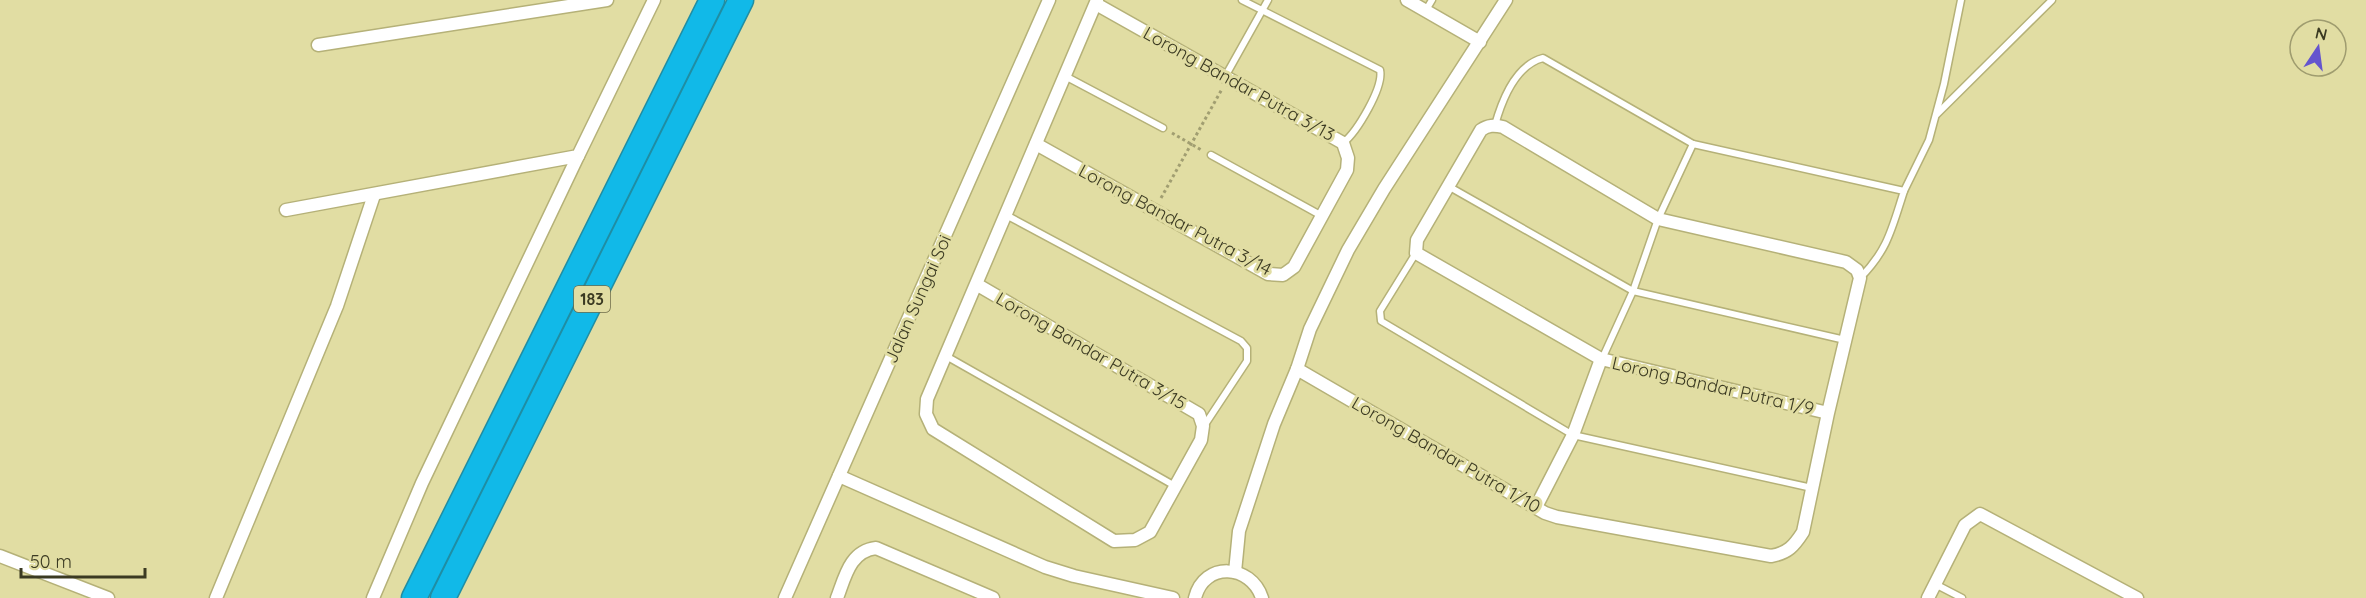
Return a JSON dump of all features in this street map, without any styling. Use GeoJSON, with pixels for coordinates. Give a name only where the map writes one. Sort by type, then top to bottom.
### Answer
{"type":"FeatureCollection","features":[{"type":"Feature","properties":{"kind":"highway","name":"183"},"geometry":{"type":"LineString","coordinates":[[414,598],[712,0]]}},
{"type":"Feature","properties":{"kind":"highway","name":"183"},"geometry":{"type":"LineString","coordinates":[[443,598],[741,0]]}},
{"type":"Feature","properties":{"kind":"street"},"geometry":{"type":"LineString","coordinates":[[318,45],[607,0]]}},
{"type":"Feature","properties":{"kind":"street"},"geometry":{"type":"LineString","coordinates":[[373,598],[422,483],[654,0]]}},
{"type":"Feature","properties":{"kind":"street","name":"Jalan Sungai Soi"},"geometry":{"type":"LineString","coordinates":[[785,598],[1049,0]]}},
{"type":"Feature","properties":{"kind":"street"},"geometry":{"type":"LineString","coordinates":[[1407,0],[1429,5],[1480,42]]}},
{"type":"Feature","properties":{"kind":"street"},"geometry":{"type":"LineString","coordinates":[[1234,572],[1239,531],[1310,329],[1348,250],[1390,179],[1506,0]]}},
{"type":"Feature","properties":{"kind":"street"},"geometry":{"type":"LineString","coordinates":[[946,356],[1097,2]]}},
{"type":"Feature","properties":{"kind":"street","name":"Lorong Bandar Putra 3/13"},"geometry":{"type":"LineString","coordinates":[[1097,2],[1343,142],[1348,158],[1347,170],[1322,216]]}},
{"type":"Feature","properties":{"kind":"street"},"geometry":{"type":"LineString","coordinates":[[1415,250],[1417,240],[1481,130],[1486,126],[1495,125],[1503,127],[1658,219],[1846,262],[1857,270],[1860,278],[1812,488]]}},
{"type":"Feature","properties":{"kind":"street","name":"Lorong Bandar Putra 3/14"},"geometry":{"type":"LineString","coordinates":[[1036,144],[1268,274],[1283,275],[1294,267],[1322,216]]}},
{"type":"Feature","properties":{"kind":"street"},"geometry":{"type":"LineString","coordinates":[[286,210],[578,156]]}},
{"type":"Feature","properties":{"kind":"street"},"geometry":{"type":"LineString","coordinates":[[216,598],[337,306],[374,195]]}},
{"type":"Feature","properties":{"kind":"street","name":"Lorong Bandar Putra 1/9"},"geometry":{"type":"LineString","coordinates":[[1415,250],[1602,359],[1828,413]]}},
{"type":"Feature","properties":{"kind":"street","name":"Lorong Bandar Putra 3/15"},"geometry":{"type":"LineString","coordinates":[[946,356],[927,399],[926,414],[933,429],[1114,541],[1135,540],[1150,532],[1201,440],[1203,426],[1199,414],[976,284]]}},
{"type":"Feature","properties":{"kind":"street"},"geometry":{"type":"LineString","coordinates":[[1536,507],[1573,435],[1602,359]]}},
{"type":"Feature","properties":{"kind":"street","name":"Lorong Bandar Putra 1/10"},"geometry":{"type":"LineString","coordinates":[[1297,369],[1557,517],[1771,556],[1783,554],[1795,545],[1803,532],[1812,488]]}},
{"type":"Feature","properties":{"kind":"street"},"geometry":{"type":"LineString","coordinates":[[839,477],[1045,567],[1074,576],[1173,598]]}},
{"type":"Feature","properties":{"kind":"street"},"geometry":{"type":"LineString","coordinates":[[1928,598],[1965,525],[1980,514],[2131,597]]}},
{"type":"Feature","properties":{"kind":"street"},"geometry":{"type":"LineString","coordinates":[[837,598],[852,560],[866,549],[876,548],[993,598]]}},
{"type":"Feature","properties":{"kind":"street"},"geometry":{"type":"LineString","coordinates":[[0,556],[108,598]]}},
{"type":"Feature","properties":{"kind":"street"},"geometry":{"type":"LineString","coordinates":[[1195,598],[1203,582],[1212,575],[1223,572],[1234,572],[1254,582],[1262,598]]}},
{"type":"Feature","properties":{"kind":"lane"},"geometry":{"type":"LineString","coordinates":[[1242,0],[1380,70],[1380,81],[1357,130],[1343,142]]}},
{"type":"Feature","properties":{"kind":"lane"},"geometry":{"type":"LineString","coordinates":[[1227,76],[1268,0]]}},
{"type":"Feature","properties":{"kind":"lane"},"geometry":{"type":"LineString","coordinates":[[1860,278],[1880,256],[1889,239],[1904,191],[1929,140],[1961,0]]}},
{"type":"Feature","properties":{"kind":"lane"},"geometry":{"type":"LineString","coordinates":[[1935,116],[2052,0]]}},
{"type":"Feature","properties":{"kind":"lane"},"geometry":{"type":"LineString","coordinates":[[1495,125],[1501,104],[1523,69],[1532,61],[1543,58],[1693,144],[1904,191]]}},
{"type":"Feature","properties":{"kind":"lane"},"geometry":{"type":"LineString","coordinates":[[1065,76],[1163,128]]}},
{"type":"Feature","properties":{"kind":"lane"},"geometry":{"type":"LineString","coordinates":[[1602,359],[1634,291],[1658,219],[1693,144]]}},
{"type":"Feature","properties":{"kind":"lane"},"geometry":{"type":"LineString","coordinates":[[1211,155],[1322,216]]}},
{"type":"Feature","properties":{"kind":"lane"},"geometry":{"type":"LineString","coordinates":[[1448,186],[1634,291],[1845,340]]}},
{"type":"Feature","properties":{"kind":"lane"},"geometry":{"type":"LineString","coordinates":[[1006,215],[1240,341],[1247,348],[1246,361],[1203,426]]}},
{"type":"Feature","properties":{"kind":"lane"},"geometry":{"type":"LineString","coordinates":[[1415,250],[1380,311],[1381,321],[1573,435],[1812,488]]}},
{"type":"Feature","properties":{"kind":"lane"},"geometry":{"type":"LineString","coordinates":[[946,356],[1176,486]]}},
{"type":"Feature","properties":{"kind":"lane"},"geometry":{"type":"LineString","coordinates":[[1935,584],[1962,598]]}},
{"type":"Feature","properties":{"kind":"path"},"geometry":{"type":"LineString","coordinates":[[1154,210],[1227,76]]}},
{"type":"Feature","properties":{"kind":"path"},"geometry":{"type":"LineString","coordinates":[[1163,128],[1211,155]]}}]}
